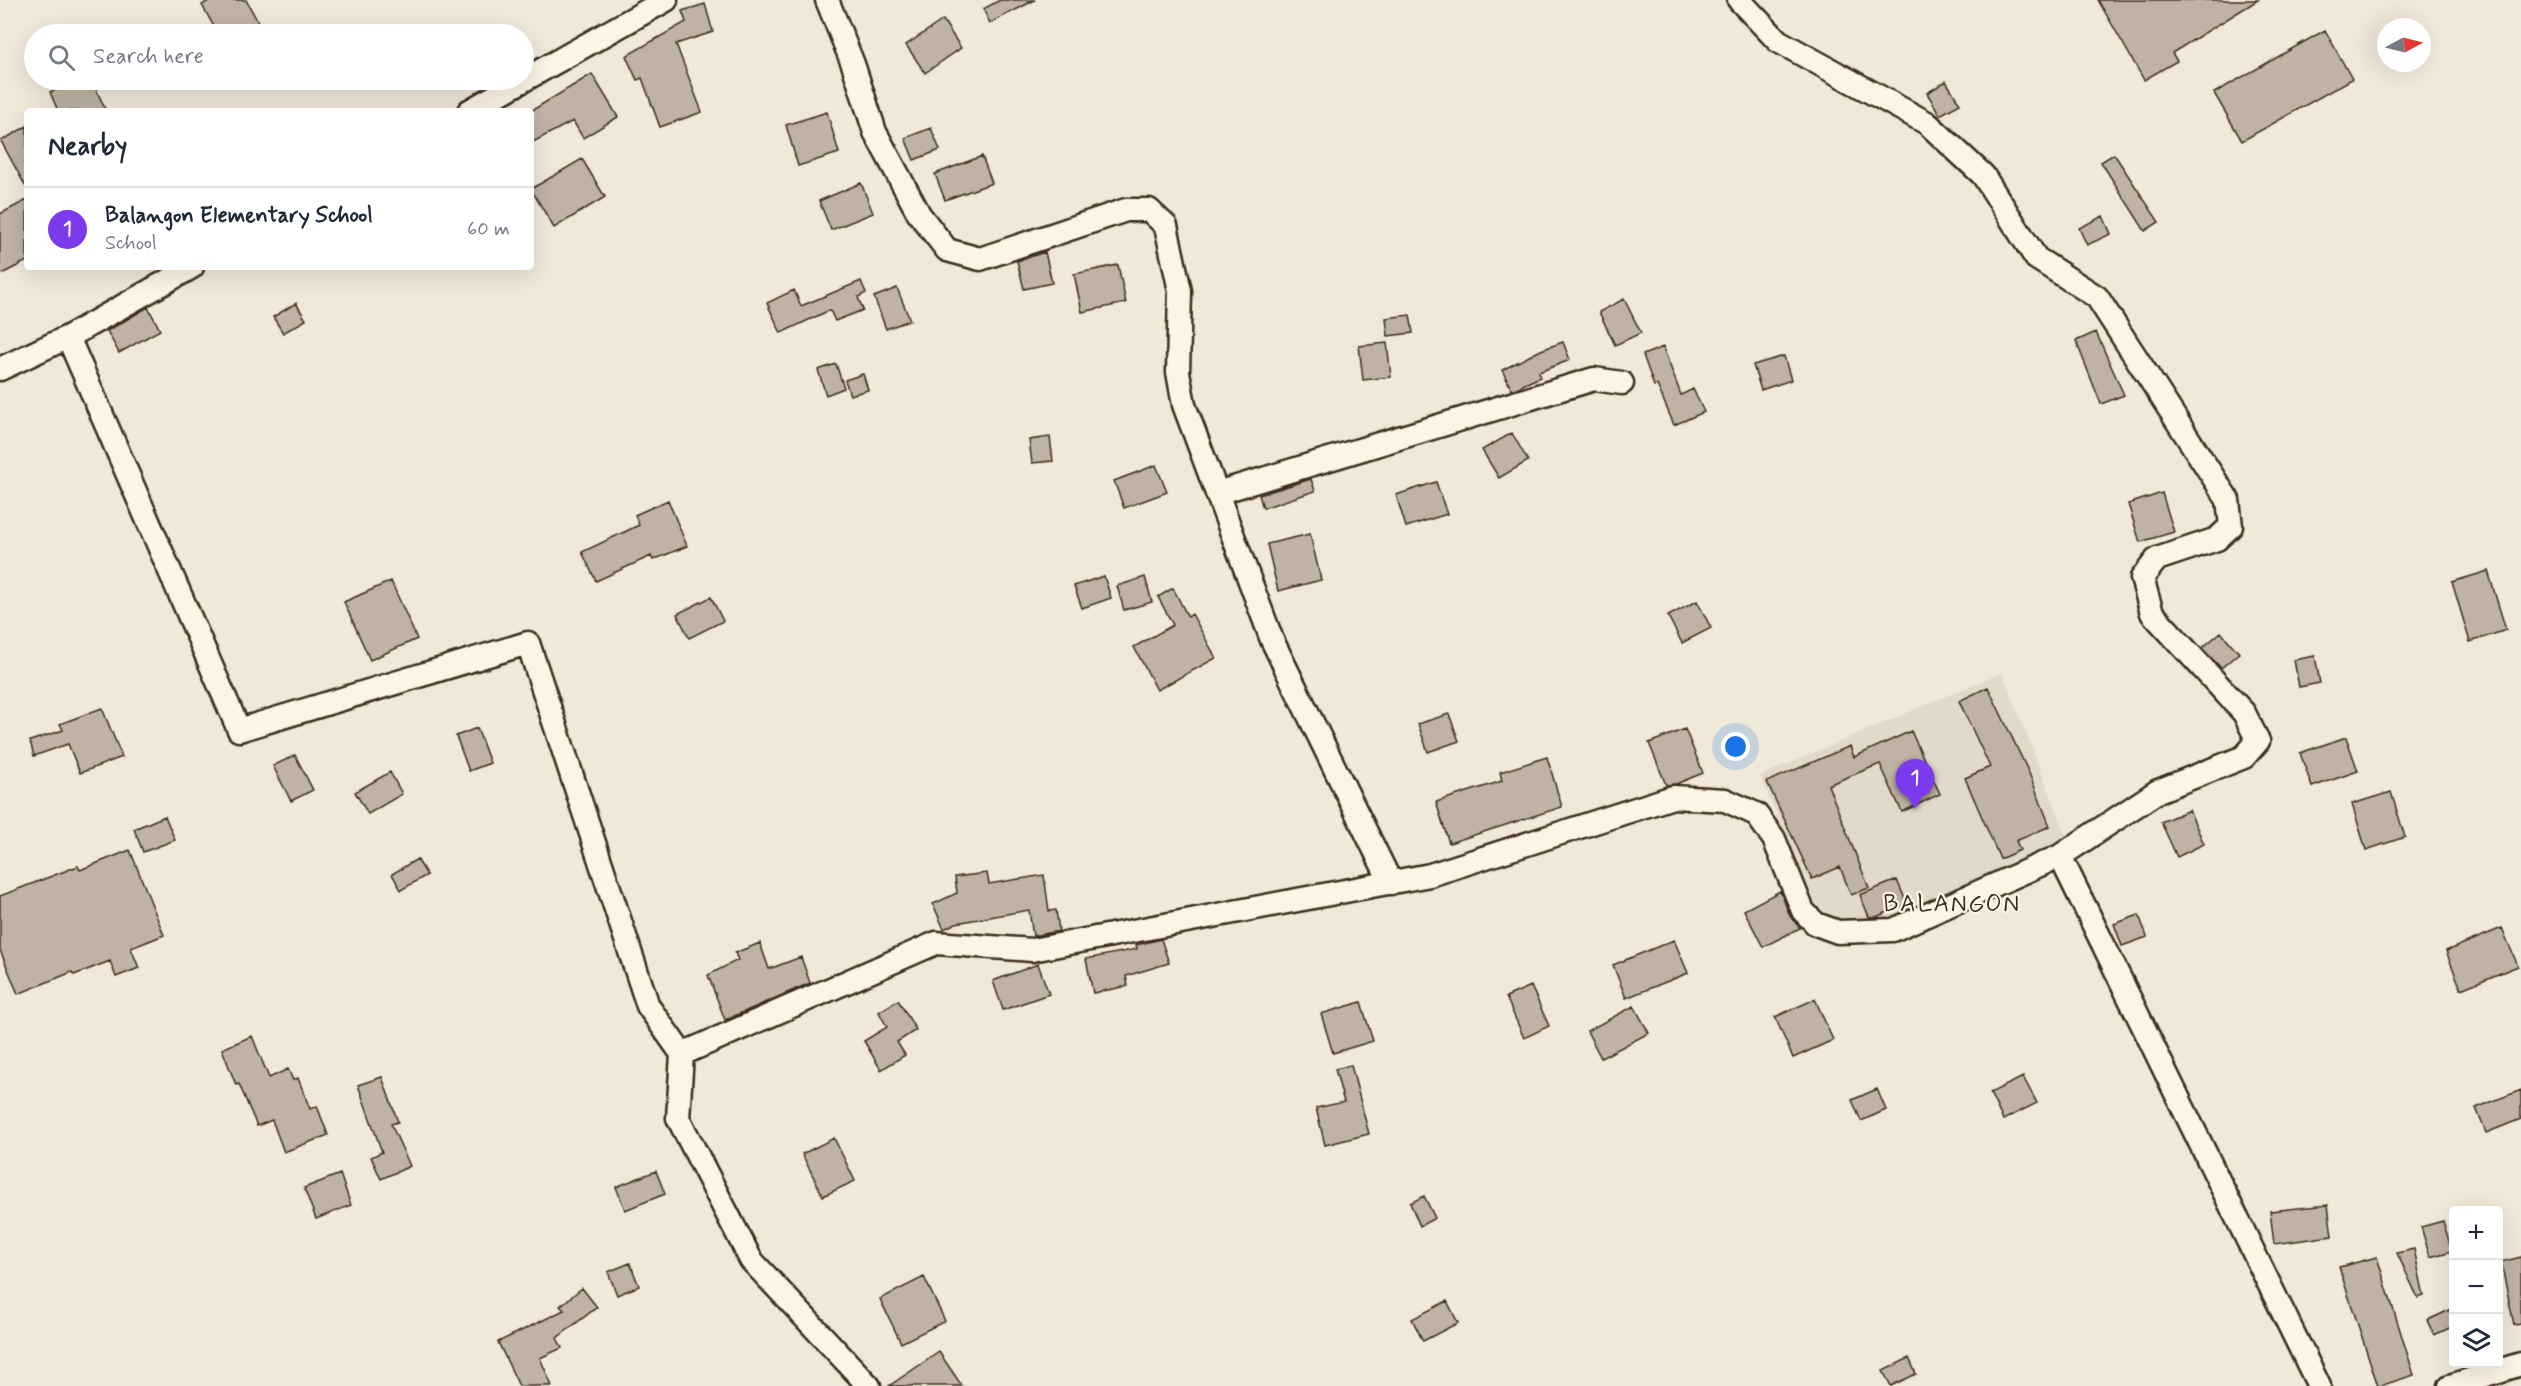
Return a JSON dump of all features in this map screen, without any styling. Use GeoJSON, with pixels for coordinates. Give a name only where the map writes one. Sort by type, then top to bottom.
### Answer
{"type":"FeatureCollection","features":[{"type":"Feature","properties":{"kind":"street"},"geometry":{"type":"LineString","coordinates":[[534,74],[666,0]]}},
{"type":"Feature","properties":{"kind":"street"},"geometry":{"type":"LineString","coordinates":[[827,0],[853,64],[875,132],[919,214],[947,250],[980,260],[1126,210],[1149,210],[1166,226],[1180,291],[1178,372],[1184,405],[1272,640],[1391,883]]}},
{"type":"Feature","properties":{"kind":"street"},"geometry":{"type":"LineString","coordinates":[[682,1054],[936,943],[1032,950],[1391,883],[1430,875],[1673,797],[1725,800],[1756,814],[1774,839],[1803,911],[1816,924],[1838,932],[1893,930],[2060,856],[2158,791],[2244,757],[2258,741],[2244,713],[2152,613],[2142,578],[2157,559],[2217,539],[2231,526],[2228,500],[2097,297],[2036,258],[1983,175],[1927,123],[1778,42],[1738,0]]}},
{"type":"Feature","properties":{"kind":"street"},"geometry":{"type":"LineString","coordinates":[[474,108],[506,90]]}},
{"type":"Feature","properties":{"kind":"street"},"geometry":{"type":"LineString","coordinates":[[0,369],[68,337],[187,270]]}},
{"type":"Feature","properties":{"kind":"street"},"geometry":{"type":"LineString","coordinates":[[68,337],[239,730],[528,643],[648,1006],[682,1054],[678,1118],[751,1260],[869,1386]]}},
{"type":"Feature","properties":{"kind":"street"},"geometry":{"type":"LineString","coordinates":[[1217,493],[1594,379],[1622,383]]}},
{"type":"Feature","properties":{"kind":"street"},"geometry":{"type":"LineString","coordinates":[[2060,856],[2319,1386]]}},
{"type":"Feature","properties":{"kind":"street"},"geometry":{"type":"LineString","coordinates":[[2450,1386],[2521,1364]]}},
{"type":"Feature","properties":{"kind":"shaded area"},"geometry":{"type":"Polygon","coordinates":[[[2002,672],[2069,842],[1869,925],[1821,919],[1760,776],[2002,672]]]}},
{"type":"Feature","properties":{"kind":"building"},"geometry":{"type":"Polygon","coordinates":[[[210,0],[246,0],[258,22],[254,24],[212,24],[202,5],[210,0]]]}},
{"type":"Feature","properties":{"kind":"building"},"geometry":{"type":"Polygon","coordinates":[[[1000,0],[1035,0],[990,23],[983,9],[1000,0]]]}},
{"type":"Feature","properties":{"kind":"building"},"geometry":{"type":"Polygon","coordinates":[[[2098,0],[2258,0],[2172,53],[2177,61],[2144,80],[2098,0]]]}},
{"type":"Feature","properties":{"kind":"building"},"geometry":{"type":"Polygon","coordinates":[[[705,4],[713,32],[676,44],[702,112],[660,127],[642,78],[637,80],[626,56],[686,22],[682,11],[705,4]]]}},
{"type":"Feature","properties":{"kind":"building"},"geometry":{"type":"Polygon","coordinates":[[[943,20],[961,48],[925,73],[906,45],[943,20]]]}},
{"type":"Feature","properties":{"kind":"building"},"geometry":{"type":"Polygon","coordinates":[[[2325,30],[2352,79],[2242,141],[2214,93],[2325,30]]]}},
{"type":"Feature","properties":{"kind":"building"},"geometry":{"type":"Polygon","coordinates":[[[592,74],[618,117],[583,138],[573,121],[534,141],[534,109],[592,74]]]}},
{"type":"Feature","properties":{"kind":"building"},"geometry":{"type":"Polygon","coordinates":[[[1946,81],[1960,104],[1940,115],[1927,93],[1946,81]]]}},
{"type":"Feature","properties":{"kind":"building"},"geometry":{"type":"Polygon","coordinates":[[[97,90],[105,108],[57,108],[50,92],[97,90]]]}},
{"type":"Feature","properties":{"kind":"building"},"geometry":{"type":"Polygon","coordinates":[[[827,112],[839,153],[798,166],[786,125],[827,112]]]}},
{"type":"Feature","properties":{"kind":"building"},"geometry":{"type":"Polygon","coordinates":[[[24,128],[24,183],[1,141],[24,128]]]}},
{"type":"Feature","properties":{"kind":"building"},"geometry":{"type":"Polygon","coordinates":[[[931,128],[940,150],[914,160],[905,138],[931,128]]]}},
{"type":"Feature","properties":{"kind":"building"},"geometry":{"type":"Polygon","coordinates":[[[2114,154],[2159,222],[2145,231],[2101,162],[2114,154]]]}},
{"type":"Feature","properties":{"kind":"building"},"geometry":{"type":"Polygon","coordinates":[[[982,156],[992,183],[945,200],[935,174],[982,156]]]}},
{"type":"Feature","properties":{"kind":"building"},"geometry":{"type":"Polygon","coordinates":[[[582,159],[605,197],[554,228],[534,194],[534,187],[582,159]]]}},
{"type":"Feature","properties":{"kind":"building"},"geometry":{"type":"Polygon","coordinates":[[[861,183],[873,213],[831,230],[819,201],[861,183]]]}},
{"type":"Feature","properties":{"kind":"building"},"geometry":{"type":"Polygon","coordinates":[[[24,202],[24,263],[0,275],[0,214],[24,202]]]}},
{"type":"Feature","properties":{"kind":"building"},"geometry":{"type":"Polygon","coordinates":[[[2103,216],[2111,234],[2087,245],[2079,228],[2103,216]]]}},
{"type":"Feature","properties":{"kind":"building"},"geometry":{"type":"Polygon","coordinates":[[[1045,252],[1052,283],[1024,289],[1017,261],[1045,252]]]}},
{"type":"Feature","properties":{"kind":"building"},"geometry":{"type":"Polygon","coordinates":[[[1118,265],[1126,303],[1082,312],[1074,274],[1118,265]]]}},
{"type":"Feature","properties":{"kind":"building"},"geometry":{"type":"Polygon","coordinates":[[[861,281],[866,293],[858,297],[863,310],[835,321],[830,310],[781,333],[767,303],[794,290],[801,306],[861,281]]]}},
{"type":"Feature","properties":{"kind":"building"},"geometry":{"type":"Polygon","coordinates":[[[897,288],[910,320],[886,329],[874,297],[897,288]]]}},
{"type":"Feature","properties":{"kind":"building"},"geometry":{"type":"Polygon","coordinates":[[[1624,299],[1641,333],[1615,345],[1599,312],[1624,299]]]}},
{"type":"Feature","properties":{"kind":"building"},"geometry":{"type":"Polygon","coordinates":[[[296,303],[306,320],[283,333],[273,317],[296,303]]]}},
{"type":"Feature","properties":{"kind":"building"},"geometry":{"type":"Polygon","coordinates":[[[148,307],[160,330],[119,353],[107,331],[148,307]]]}},
{"type":"Feature","properties":{"kind":"building"},"geometry":{"type":"Polygon","coordinates":[[[1410,315],[1413,333],[1388,336],[1386,318],[1410,315]]]}},
{"type":"Feature","properties":{"kind":"building"},"geometry":{"type":"Polygon","coordinates":[[[2096,332],[2124,395],[2101,404],[2076,341],[2096,332]]]}},
{"type":"Feature","properties":{"kind":"building"},"geometry":{"type":"Polygon","coordinates":[[[1563,342],[1570,360],[1539,372],[1540,377],[1512,390],[1502,370],[1541,350],[1563,342]]]}},
{"type":"Feature","properties":{"kind":"building"},"geometry":{"type":"Polygon","coordinates":[[[1387,343],[1391,377],[1363,380],[1359,346],[1387,343]]]}},
{"type":"Feature","properties":{"kind":"building"},"geometry":{"type":"Polygon","coordinates":[[[1663,347],[1681,395],[1693,389],[1704,412],[1674,425],[1657,385],[1654,386],[1643,355],[1663,347]]]}},
{"type":"Feature","properties":{"kind":"building"},"geometry":{"type":"Polygon","coordinates":[[[1784,356],[1791,380],[1761,390],[1753,365],[1784,356]]]}},
{"type":"Feature","properties":{"kind":"building"},"geometry":{"type":"Polygon","coordinates":[[[836,364],[844,388],[826,395],[818,370],[836,364]]]}},
{"type":"Feature","properties":{"kind":"building"},"geometry":{"type":"Polygon","coordinates":[[[863,374],[868,390],[850,395],[845,380],[863,374]]]}},
{"type":"Feature","properties":{"kind":"building"},"geometry":{"type":"Polygon","coordinates":[[[1512,433],[1528,461],[1499,478],[1482,450],[1512,433]]]}},
{"type":"Feature","properties":{"kind":"building"},"geometry":{"type":"Polygon","coordinates":[[[1050,437],[1053,461],[1032,463],[1029,440],[1050,437]]]}},
{"type":"Feature","properties":{"kind":"building"},"geometry":{"type":"Polygon","coordinates":[[[1156,465],[1167,492],[1124,508],[1114,481],[1156,465]]]}},
{"type":"Feature","properties":{"kind":"building"},"geometry":{"type":"Polygon","coordinates":[[[1311,479],[1315,491],[1263,508],[1259,495],[1311,479]]]}},
{"type":"Feature","properties":{"kind":"building"},"geometry":{"type":"Polygon","coordinates":[[[1436,482],[1447,514],[1406,527],[1396,495],[1436,482]]]}},
{"type":"Feature","properties":{"kind":"building"},"geometry":{"type":"Polygon","coordinates":[[[2162,493],[2174,532],[2140,542],[2128,504],[2162,493]]]}},
{"type":"Feature","properties":{"kind":"building"},"geometry":{"type":"Polygon","coordinates":[[[668,500],[687,546],[653,560],[651,556],[596,581],[582,552],[639,525],[635,515],[668,500]]]}},
{"type":"Feature","properties":{"kind":"building"},"geometry":{"type":"Polygon","coordinates":[[[1310,534],[1321,580],[1278,591],[1267,544],[1310,534]]]}},
{"type":"Feature","properties":{"kind":"building"},"geometry":{"type":"Polygon","coordinates":[[[2488,571],[2506,630],[2470,642],[2452,582],[2488,571]]]}},
{"type":"Feature","properties":{"kind":"building"},"geometry":{"type":"Polygon","coordinates":[[[1104,576],[1111,598],[1082,608],[1074,586],[1104,576]]]}},
{"type":"Feature","properties":{"kind":"building"},"geometry":{"type":"Polygon","coordinates":[[[1145,577],[1152,602],[1124,610],[1117,586],[1145,577]]]}},
{"type":"Feature","properties":{"kind":"building"},"geometry":{"type":"Polygon","coordinates":[[[391,581],[417,639],[370,660],[344,602],[391,581]]]}},
{"type":"Feature","properties":{"kind":"building"},"geometry":{"type":"Polygon","coordinates":[[[1173,588],[1188,617],[1192,614],[1216,658],[1157,690],[1134,647],[1173,625],[1158,597],[1173,588]]]}},
{"type":"Feature","properties":{"kind":"building"},"geometry":{"type":"Polygon","coordinates":[[[711,597],[723,621],[689,638],[677,614],[711,597]]]}},
{"type":"Feature","properties":{"kind":"building"},"geometry":{"type":"Polygon","coordinates":[[[1697,601],[1711,628],[1682,643],[1668,616],[1697,601]]]}},
{"type":"Feature","properties":{"kind":"building"},"geometry":{"type":"Polygon","coordinates":[[[2221,632],[2239,653],[2221,668],[2202,648],[2221,632]]]}},
{"type":"Feature","properties":{"kind":"building"},"geometry":{"type":"Polygon","coordinates":[[[2315,656],[2320,683],[2299,687],[2294,660],[2315,656]]]}},
{"type":"Feature","properties":{"kind":"building"},"geometry":{"type":"Polygon","coordinates":[[[1988,687],[2029,773],[2050,826],[2016,841],[2020,850],[2000,859],[1965,778],[1990,767],[1959,701],[1988,687]]]}},
{"type":"Feature","properties":{"kind":"building"},"geometry":{"type":"Polygon","coordinates":[[[102,708],[122,757],[80,773],[68,744],[34,756],[30,741],[63,730],[60,724],[102,708]]]}},
{"type":"Feature","properties":{"kind":"building"},"geometry":{"type":"Polygon","coordinates":[[[1449,714],[1459,741],[1428,752],[1418,724],[1449,714]]]}},
{"type":"Feature","properties":{"kind":"building"},"geometry":{"type":"Polygon","coordinates":[[[477,728],[490,763],[469,771],[456,736],[477,728]]]}},
{"type":"Feature","properties":{"kind":"building"},"geometry":{"type":"Polygon","coordinates":[[[1685,729],[1703,773],[1676,784],[1666,785],[1649,743],[1685,729]]]}},
{"type":"Feature","properties":{"kind":"building"},"geometry":{"type":"Polygon","coordinates":[[[1911,731],[1940,794],[1902,812],[1880,764],[1828,785],[1869,888],[1851,895],[1840,867],[1812,879],[1767,782],[1850,746],[1854,757],[1911,731]]]}},
{"type":"Feature","properties":{"kind":"building"},"geometry":{"type":"Polygon","coordinates":[[[2346,737],[2358,771],[2312,787],[2300,753],[2346,737]]]}},
{"type":"Feature","properties":{"kind":"building"},"geometry":{"type":"Polygon","coordinates":[[[295,755],[313,790],[291,801],[273,766],[295,755]]]}},
{"type":"Feature","properties":{"kind":"building"},"geometry":{"type":"Polygon","coordinates":[[[1547,757],[1562,807],[1449,843],[1436,802],[1502,781],[1500,772],[1547,757]]]}},
{"type":"Feature","properties":{"kind":"building"},"geometry":{"type":"Polygon","coordinates":[[[390,772],[402,794],[368,814],[355,792],[390,772]]]}},
{"type":"Feature","properties":{"kind":"building"},"geometry":{"type":"Polygon","coordinates":[[[2391,792],[2405,837],[2366,850],[2352,804],[2391,792]]]}},
{"type":"Feature","properties":{"kind":"building"},"geometry":{"type":"Polygon","coordinates":[[[2189,810],[2204,844],[2177,857],[2161,822],[2189,810]]]}},
{"type":"Feature","properties":{"kind":"building"},"geometry":{"type":"Polygon","coordinates":[[[165,816],[175,840],[143,852],[134,829],[165,816]]]}},
{"type":"Feature","properties":{"kind":"building"},"geometry":{"type":"Polygon","coordinates":[[[130,850],[164,935],[131,948],[139,968],[116,977],[110,961],[74,975],[72,972],[18,994],[0,950],[0,896],[78,866],[80,870],[130,850]]]}},
{"type":"Feature","properties":{"kind":"building"},"geometry":{"type":"Polygon","coordinates":[[[417,859],[427,875],[401,890],[392,874],[417,859]]]}},
{"type":"Feature","properties":{"kind":"building"},"geometry":{"type":"Polygon","coordinates":[[[987,873],[989,884],[1044,875],[1049,911],[1056,910],[1059,931],[1033,936],[1029,910],[956,923],[944,929],[933,904],[957,893],[955,877],[987,873]]]}},
{"type":"Feature","properties":{"kind":"building"},"geometry":{"type":"Polygon","coordinates":[[[1897,880],[1907,904],[1876,917],[1869,917],[1860,895],[1897,880]]]}},
{"type":"Feature","properties":{"kind":"building"},"geometry":{"type":"Polygon","coordinates":[[[1780,891],[1790,916],[1800,928],[1763,947],[1744,910],[1780,891]]]}},
{"type":"Feature","properties":{"kind":"building"},"geometry":{"type":"Polygon","coordinates":[[[2139,915],[2147,937],[2122,946],[2114,924],[2139,915]]]}},
{"type":"Feature","properties":{"kind":"building"},"geometry":{"type":"Polygon","coordinates":[[[2502,928],[2518,966],[2461,989],[2446,951],[2502,928]]]}},
{"type":"Feature","properties":{"kind":"building"},"geometry":{"type":"Polygon","coordinates":[[[1161,939],[1169,963],[1126,976],[1128,986],[1093,993],[1086,959],[1137,949],[1136,945],[1161,939]]]}},
{"type":"Feature","properties":{"kind":"building"},"geometry":{"type":"Polygon","coordinates":[[[1674,940],[1688,973],[1626,998],[1613,965],[1674,940]]]}},
{"type":"Feature","properties":{"kind":"building"},"geometry":{"type":"Polygon","coordinates":[[[760,943],[769,969],[801,957],[810,983],[725,1020],[708,975],[738,960],[735,953],[760,943]]]}},
{"type":"Feature","properties":{"kind":"building"},"geometry":{"type":"Polygon","coordinates":[[[1038,964],[1049,994],[1003,1010],[993,981],[1038,964]]]}},
{"type":"Feature","properties":{"kind":"building"},"geometry":{"type":"Polygon","coordinates":[[[1531,986],[1549,1026],[1524,1038],[1506,997],[1531,986]]]}},
{"type":"Feature","properties":{"kind":"building"},"geometry":{"type":"Polygon","coordinates":[[[1815,999],[1833,1040],[1793,1058],[1775,1017],[1815,999]]]}},
{"type":"Feature","properties":{"kind":"building"},"geometry":{"type":"Polygon","coordinates":[[[898,1000],[916,1030],[897,1042],[905,1055],[881,1070],[864,1041],[887,1027],[879,1012],[898,1000]]]}},
{"type":"Feature","properties":{"kind":"building"},"geometry":{"type":"Polygon","coordinates":[[[1361,1002],[1373,1041],[1333,1053],[1321,1014],[1361,1002]]]}},
{"type":"Feature","properties":{"kind":"building"},"geometry":{"type":"Polygon","coordinates":[[[1634,1006],[1649,1033],[1601,1058],[1587,1031],[1634,1006]]]}},
{"type":"Feature","properties":{"kind":"building"},"geometry":{"type":"Polygon","coordinates":[[[252,1036],[269,1078],[288,1069],[293,1080],[298,1078],[310,1109],[317,1106],[328,1135],[284,1152],[272,1120],[257,1126],[239,1084],[236,1085],[222,1049],[252,1036]]]}},
{"type":"Feature","properties":{"kind":"building"},"geometry":{"type":"Polygon","coordinates":[[[1351,1065],[1369,1134],[1325,1145],[1316,1108],[1344,1102],[1335,1069],[1351,1065]]]}},
{"type":"Feature","properties":{"kind":"building"},"geometry":{"type":"Polygon","coordinates":[[[382,1077],[398,1122],[391,1124],[410,1166],[381,1179],[371,1157],[382,1152],[358,1085],[382,1077]]]}},
{"type":"Feature","properties":{"kind":"building"},"geometry":{"type":"Polygon","coordinates":[[[2023,1077],[2037,1103],[2003,1120],[1990,1093],[2023,1077]]]}},
{"type":"Feature","properties":{"kind":"building"},"geometry":{"type":"Polygon","coordinates":[[[1877,1089],[1886,1110],[1861,1121],[1852,1100],[1877,1089]]]}},
{"type":"Feature","properties":{"kind":"building"},"geometry":{"type":"Polygon","coordinates":[[[2521,1090],[2521,1119],[2486,1133],[2476,1108],[2521,1090]]]}},
{"type":"Feature","properties":{"kind":"building"},"geometry":{"type":"Polygon","coordinates":[[[834,1138],[855,1181],[823,1196],[802,1154],[834,1138]]]}},
{"type":"Feature","properties":{"kind":"building"},"geometry":{"type":"Polygon","coordinates":[[[656,1171],[665,1194],[625,1210],[616,1187],[656,1171]]]}},
{"type":"Feature","properties":{"kind":"building"},"geometry":{"type":"Polygon","coordinates":[[[340,1174],[351,1205],[316,1219],[304,1188],[340,1174]]]}},
{"type":"Feature","properties":{"kind":"building"},"geometry":{"type":"Polygon","coordinates":[[[1424,1196],[1435,1218],[1420,1226],[1410,1203],[1424,1196]]]}},
{"type":"Feature","properties":{"kind":"building"},"geometry":{"type":"Polygon","coordinates":[[[2328,1205],[2332,1236],[2274,1244],[2270,1211],[2328,1205]]]}},
{"type":"Feature","properties":{"kind":"building"},"geometry":{"type":"Polygon","coordinates":[[[2443,1221],[2449,1241],[2449,1252],[2430,1257],[2421,1227],[2443,1221]]]}},
{"type":"Feature","properties":{"kind":"building"},"geometry":{"type":"Polygon","coordinates":[[[2414,1249],[2424,1296],[2418,1298],[2397,1253],[2414,1249]]]}},
{"type":"Feature","properties":{"kind":"building"},"geometry":{"type":"Polygon","coordinates":[[[2377,1257],[2414,1375],[2380,1386],[2378,1386],[2339,1267],[2377,1257]]]}},
{"type":"Feature","properties":{"kind":"building"},"geometry":{"type":"Polygon","coordinates":[[[2521,1257],[2521,1324],[2514,1325],[2503,1262],[2521,1257]]]}},
{"type":"Feature","properties":{"kind":"building"},"geometry":{"type":"Polygon","coordinates":[[[630,1263],[639,1286],[617,1295],[608,1272],[630,1263]]]}},
{"type":"Feature","properties":{"kind":"building"},"geometry":{"type":"Polygon","coordinates":[[[924,1277],[945,1321],[901,1343],[880,1299],[924,1277]]]}},
{"type":"Feature","properties":{"kind":"building"},"geometry":{"type":"Polygon","coordinates":[[[582,1288],[597,1307],[557,1338],[562,1348],[540,1358],[552,1386],[519,1386],[498,1342],[564,1310],[560,1306],[582,1288]]]}},
{"type":"Feature","properties":{"kind":"building"},"geometry":{"type":"Polygon","coordinates":[[[1447,1301],[1458,1323],[1423,1341],[1412,1319],[1447,1301]]]}},
{"type":"Feature","properties":{"kind":"building"},"geometry":{"type":"Polygon","coordinates":[[[2449,1310],[2449,1328],[2434,1335],[2428,1320],[2449,1310]]]}},
{"type":"Feature","properties":{"kind":"building"},"geometry":{"type":"Polygon","coordinates":[[[939,1352],[962,1386],[889,1386],[939,1352]]]}},
{"type":"Feature","properties":{"kind":"building"},"geometry":{"type":"Polygon","coordinates":[[[1909,1358],[1916,1374],[1891,1386],[1883,1371],[1909,1358]]]}},
{"type":"Feature","properties":{"kind":"place","name":"Balangon Elementary School"},"geometry":{"type":"Point","coordinates":[1915,809]}},
{"type":"Feature","properties":{"kind":"district","name":"BALANGON"},"geometry":{"type":"Point","coordinates":[1952,903]}}]}
